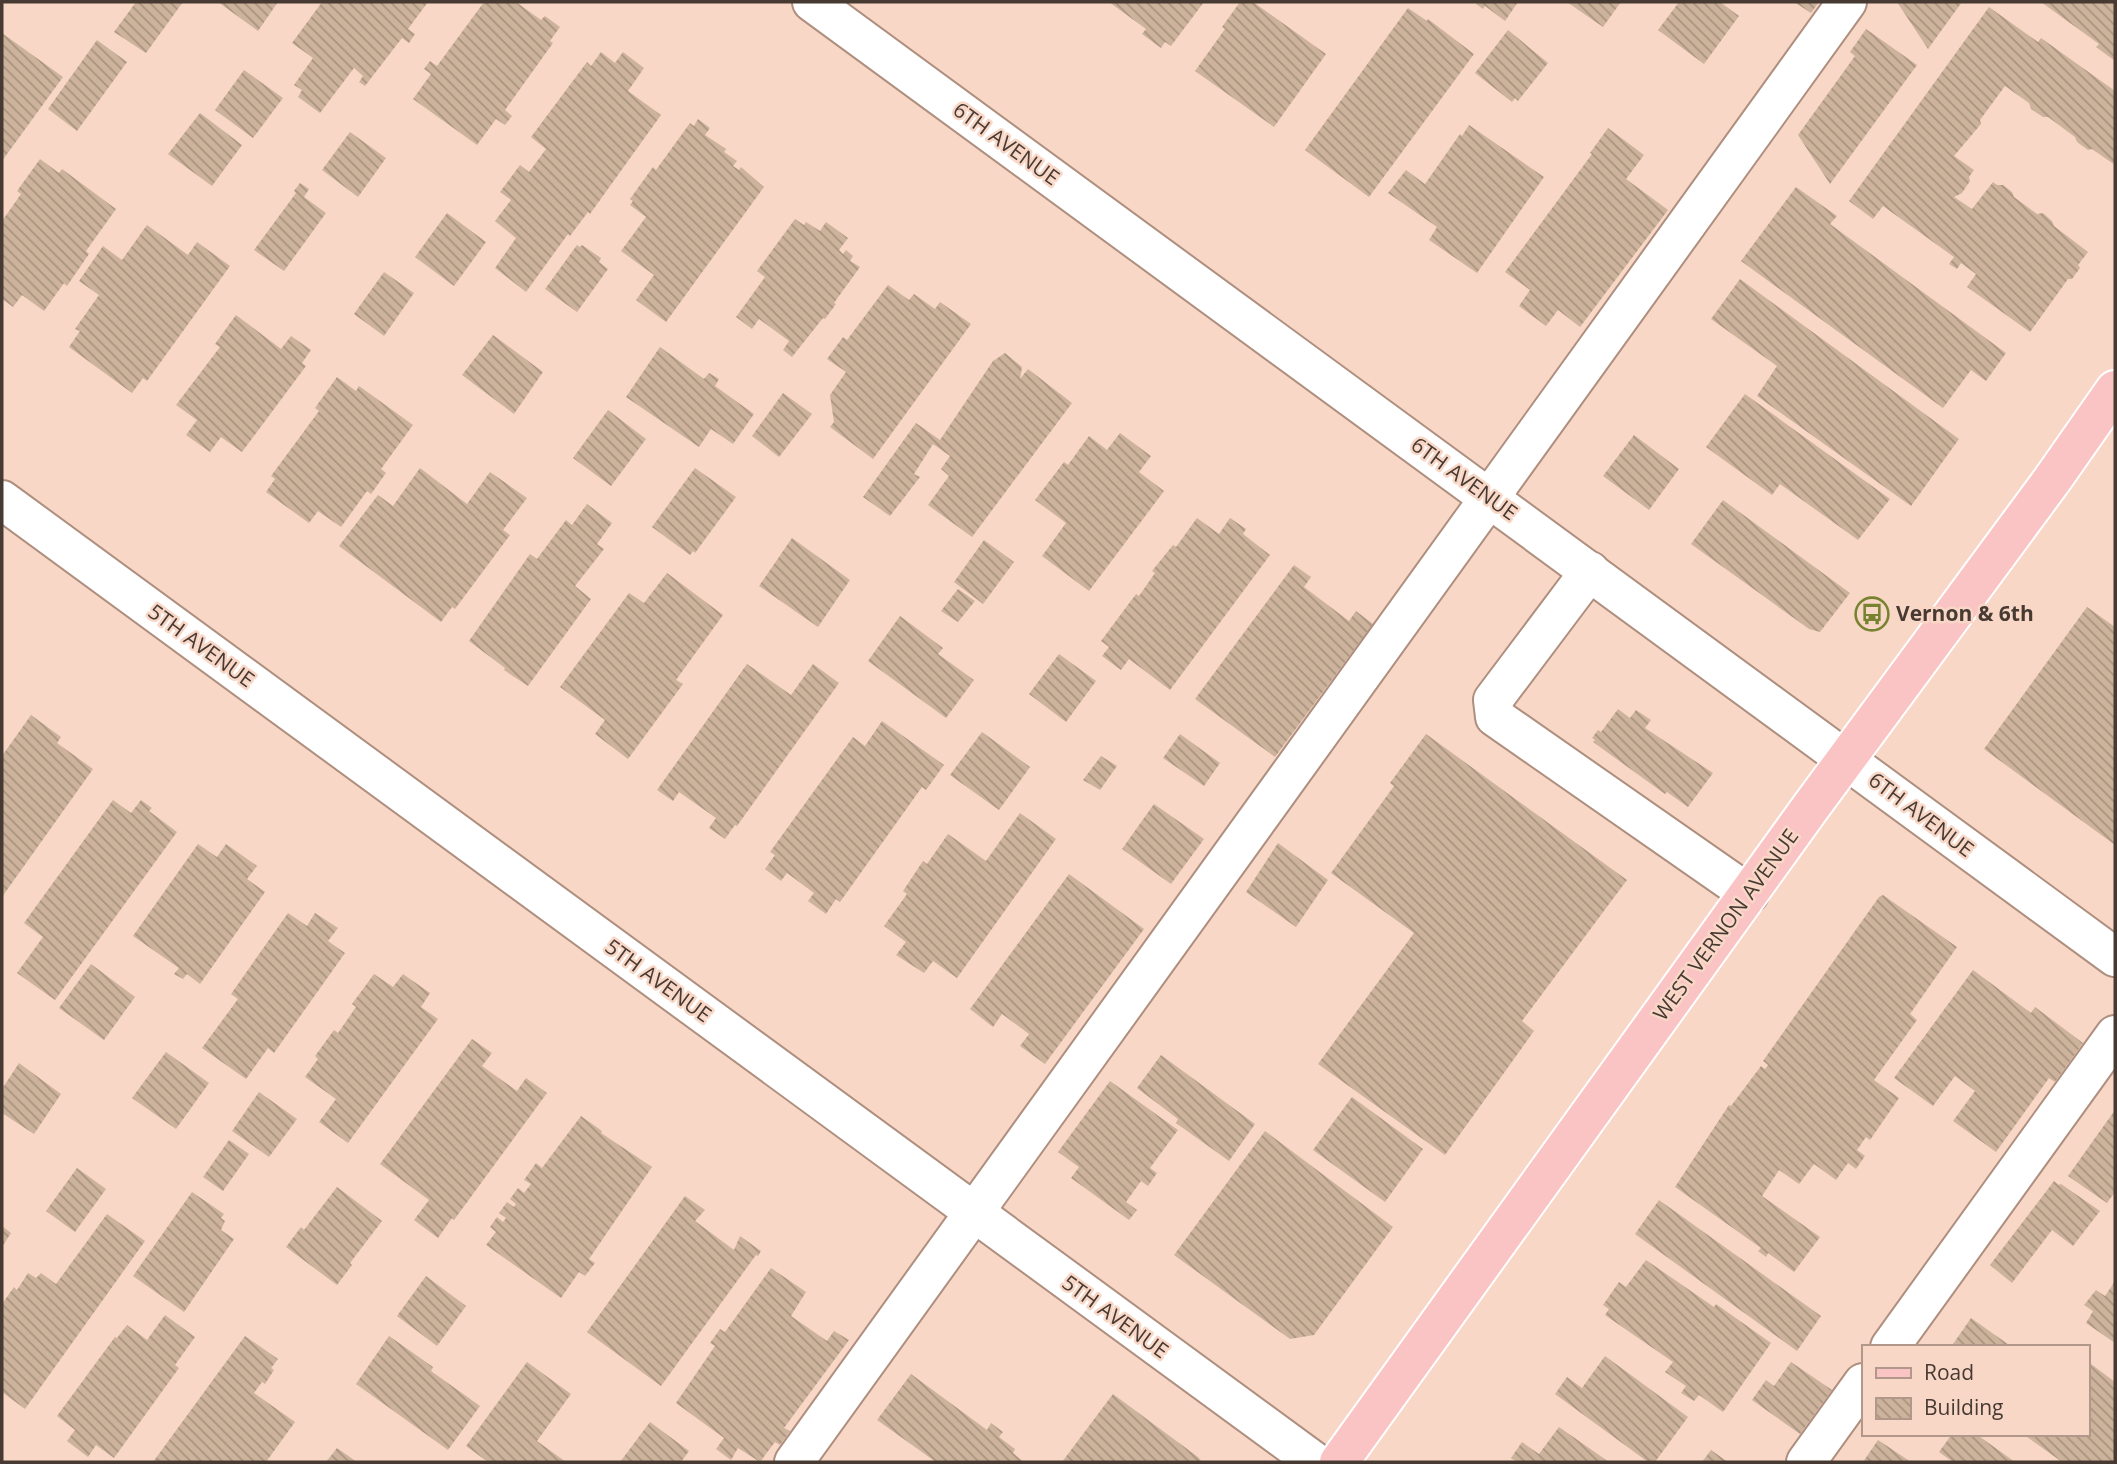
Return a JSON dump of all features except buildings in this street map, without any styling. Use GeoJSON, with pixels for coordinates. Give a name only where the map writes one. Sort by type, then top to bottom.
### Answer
{"type":"FeatureCollection","features":[{"type":"Feature","properties":{"kind":"main road","name":"WEST VERNON AVENUE"},"geometry":{"type":"LineString","coordinates":[[1339,1462],[2115,390]]}},
{"type":"Feature","properties":{"kind":"street","name":"6TH AVENUE"},"geometry":{"type":"LineString","coordinates":[[812,2],[2115,957]]}},
{"type":"Feature","properties":{"kind":"street"},"geometry":{"type":"LineString","coordinates":[[794,1462],[1847,2]]}},
{"type":"Feature","properties":{"kind":"street","name":"5TH AVENUE"},"geometry":{"type":"LineString","coordinates":[[2,500],[1315,1462]]}},
{"type":"Feature","properties":{"kind":"street"},"geometry":{"type":"LineString","coordinates":[[1590,571],[1493,700],[1495,717],[1749,894]]}},
{"type":"Feature","properties":{"kind":"street"},"geometry":{"type":"LineString","coordinates":[[1891,1345],[2115,1035]]}},
{"type":"Feature","properties":{"kind":"street"},"geometry":{"type":"LineString","coordinates":[[1806,1462],[1862,1384]]}},
{"type":"Feature","properties":{"kind":"place","name":"Vernon & 6th"},"geometry":{"type":"Point","coordinates":[1872,614]}}]}
